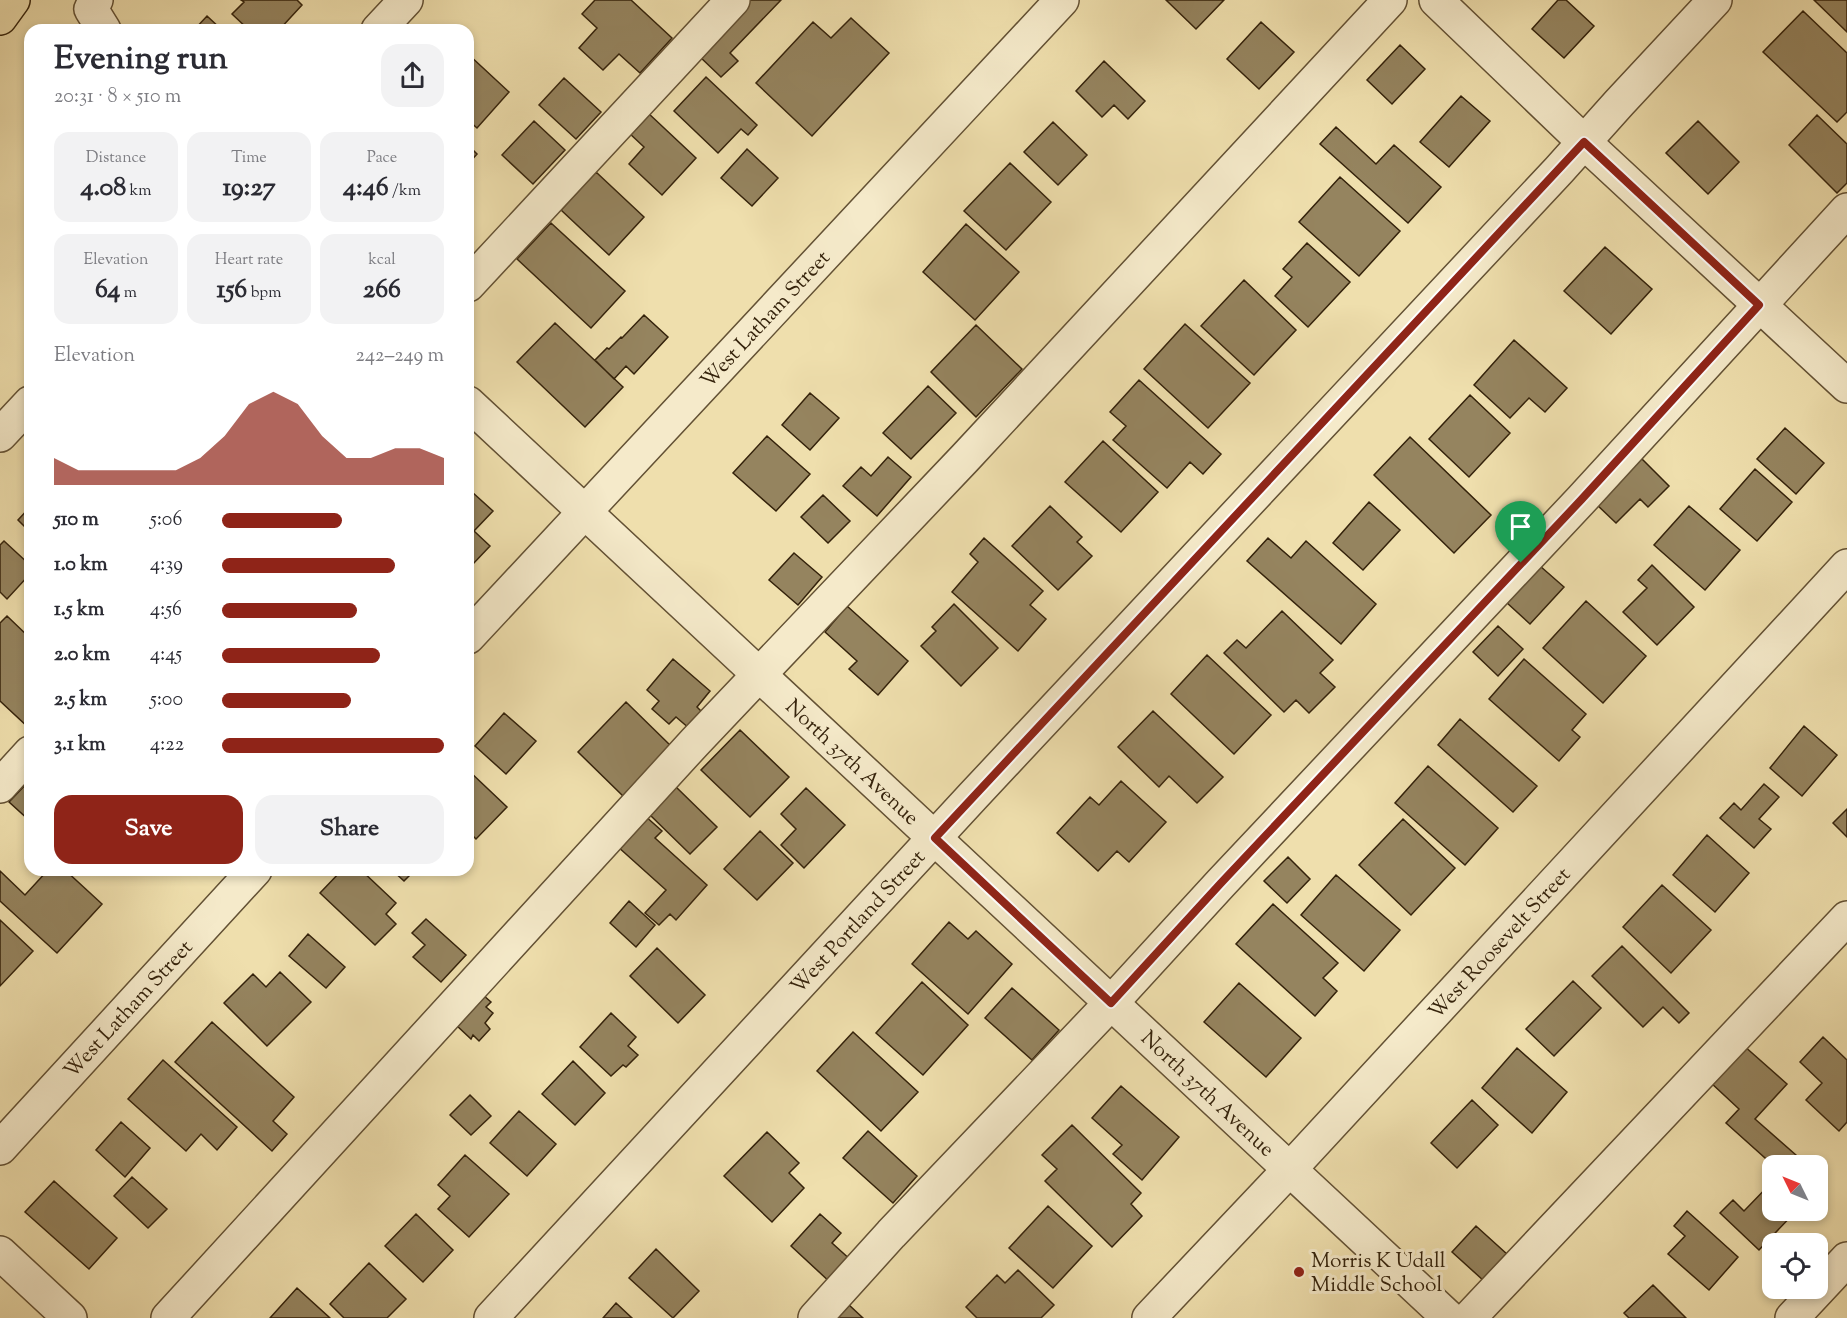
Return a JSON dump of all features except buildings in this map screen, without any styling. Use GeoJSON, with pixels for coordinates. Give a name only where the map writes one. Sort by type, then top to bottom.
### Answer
{"type":"FeatureCollection","features":[{"type":"Feature","properties":{"kind":"highway"},"geometry":{"type":"LineString","coordinates":[[0,18],[13,0]]}},
{"type":"Feature","properties":{"kind":"street"},"geometry":{"type":"LineString","coordinates":[[96,0],[91,9],[101,24]]}},
{"type":"Feature","properties":{"kind":"street"},"geometry":{"type":"LineString","coordinates":[[384,24],[406,0]]}},
{"type":"Feature","properties":{"kind":"street"},"geometry":{"type":"LineString","coordinates":[[474,279],[734,0]]}},
{"type":"Feature","properties":{"kind":"street","name":"West Latham Street"},"geometry":{"type":"LineString","coordinates":[[474,631],[1062,0]]}},
{"type":"Feature","properties":{"kind":"street"},"geometry":{"type":"LineString","coordinates":[[168,1318],[695,742],[973,449],[1390,0]]}},
{"type":"Feature","properties":{"kind":"street"},"geometry":{"type":"LineString","coordinates":[[1436,0],[1584,142],[1847,386]]}},
{"type":"Feature","properties":{"kind":"street","name":"West Portland Street"},"geometry":{"type":"LineString","coordinates":[[491,1318],[1715,0]]}},
{"type":"Feature","properties":{"kind":"street"},"geometry":{"type":"LineString","coordinates":[[815,1318],[891,1234],[1111,1003],[1581,500],[1847,210]]}},
{"type":"Feature","properties":{"kind":"street"},"geometry":{"type":"LineString","coordinates":[[0,435],[24,409]]}},
{"type":"Feature","properties":{"kind":"street","name":"North 37th Avenue"},"geometry":{"type":"LineString","coordinates":[[474,409],[1449,1318]]}},
{"type":"Feature","properties":{"kind":"street","name":"West Roosevelt Street"},"geometry":{"type":"LineString","coordinates":[[1149,1318],[1290,1169],[1847,566]]}},
{"type":"Feature","properties":{"kind":"street"},"geometry":{"type":"LineString","coordinates":[[0,786],[24,760]]}},
{"type":"Feature","properties":{"kind":"street","name":"West Latham Street"},"geometry":{"type":"LineString","coordinates":[[0,1148],[249,876]]}},
{"type":"Feature","properties":{"kind":"street"},"geometry":{"type":"LineString","coordinates":[[1469,1318],[1847,918]]}},
{"type":"Feature","properties":{"kind":"street"},"geometry":{"type":"LineString","coordinates":[[0,1253],[70,1318]]}},
{"type":"Feature","properties":{"kind":"street"},"geometry":{"type":"LineString","coordinates":[[1792,1318],[1847,1259]]}},
{"type":"Feature","properties":{"kind":"place","name":"Morris K Udall Middle School"},"geometry":{"type":"Point","coordinates":[1299,1272]}},
{"type":"Feature","properties":{"kind":"route"},"geometry":{"type":"LineString","coordinates":[[1584,142],[1759,305],[1521,563],[1111,1003],[935,838],[1584,142]]}}]}
